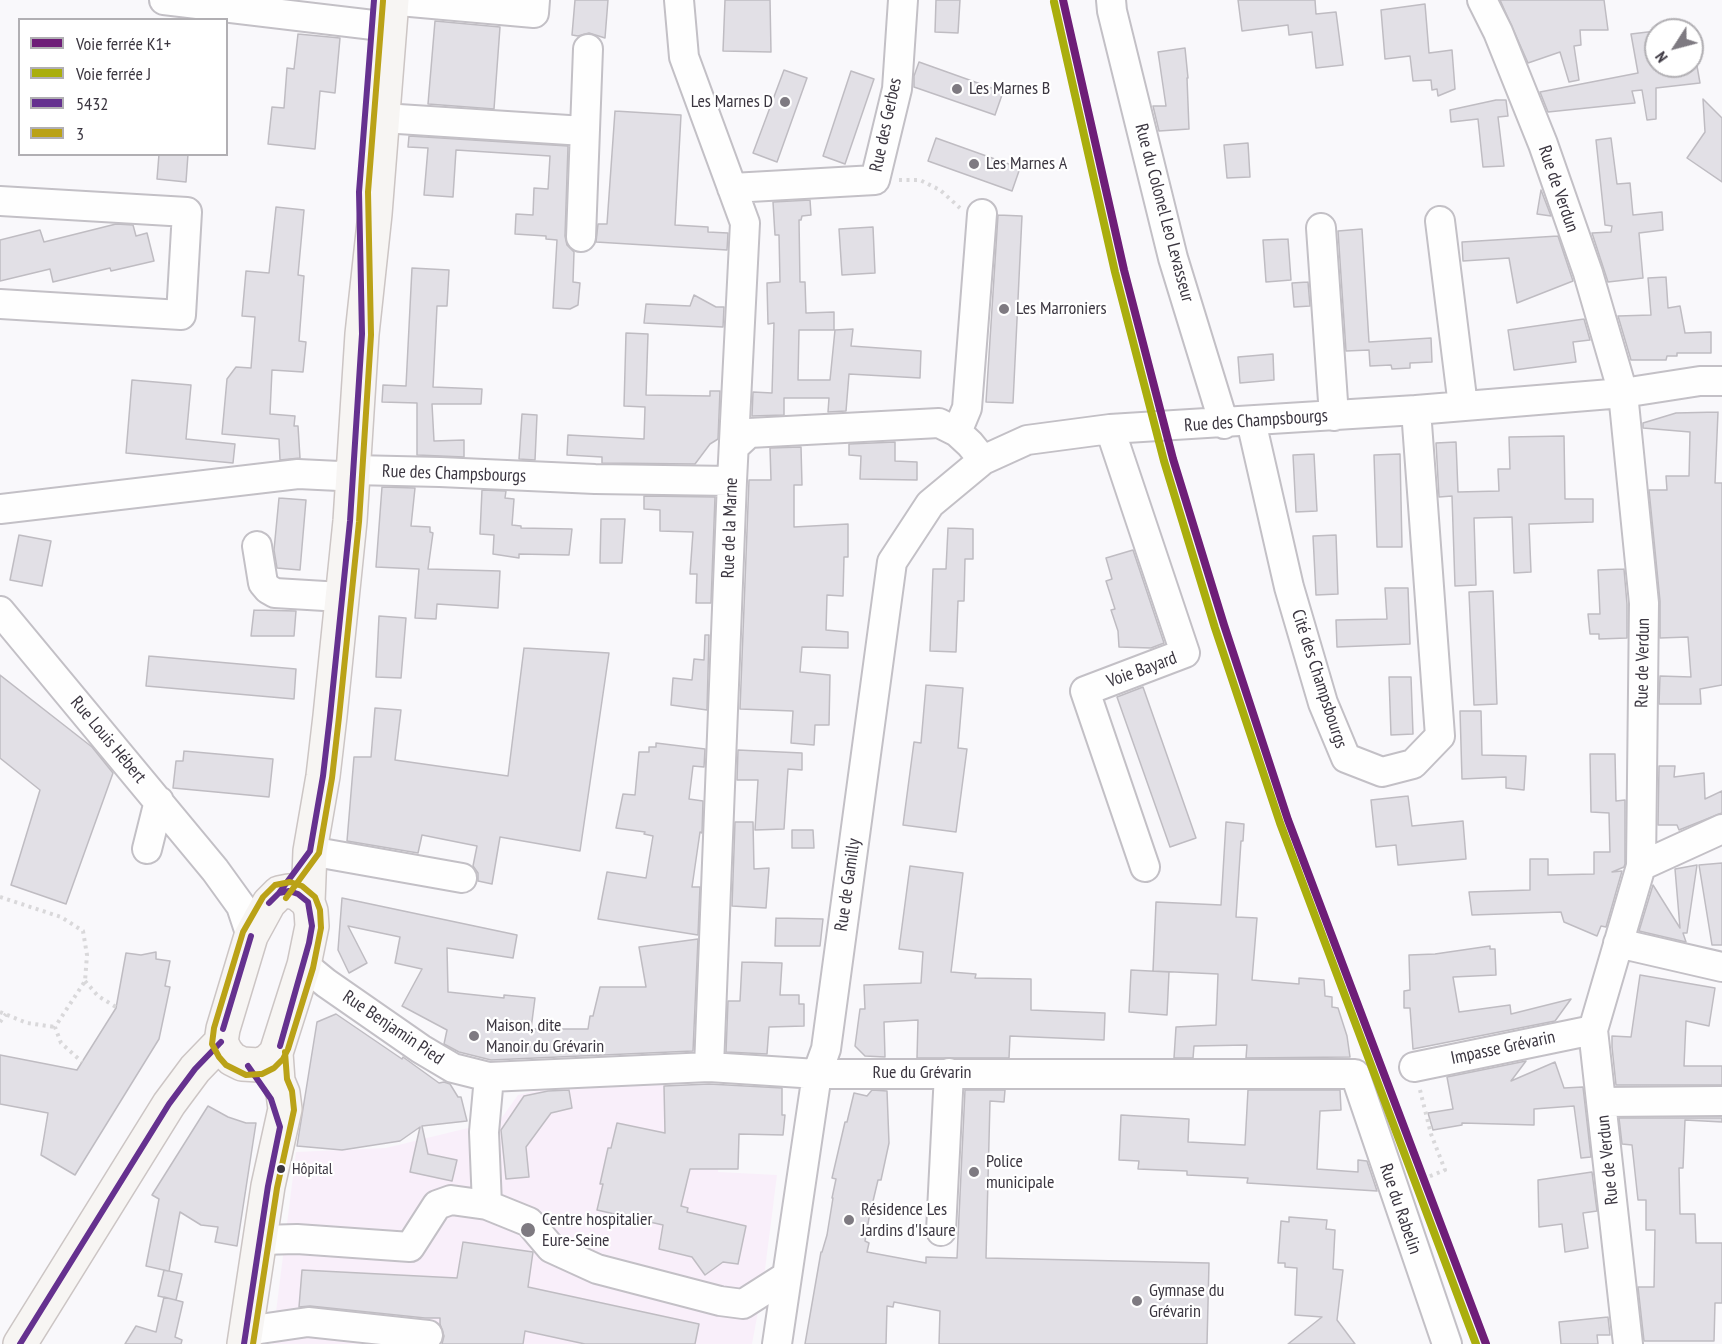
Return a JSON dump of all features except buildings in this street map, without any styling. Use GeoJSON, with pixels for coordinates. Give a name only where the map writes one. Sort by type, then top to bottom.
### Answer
{"type":"FeatureCollection","features":[{"type":"Feature","properties":{"kind":"main road"},"geometry":{"type":"LineString","coordinates":[[294,898],[310,850],[323,776],[330,716],[353,470],[362,334],[383,118],[385,9]]}},
{"type":"Feature","properties":{"kind":"main road"},"geometry":{"type":"LineString","coordinates":[[362,334],[359,192],[385,9]]}},
{"type":"Feature","properties":{"kind":"main road"},"geometry":{"type":"LineString","coordinates":[[20,1344],[170,1104],[195,1069],[247,1056],[304,965],[312,927],[311,911],[294,898],[269,903],[251,936],[223,1029],[247,1056],[278,1081],[283,1093],[285,1109],[260,1240],[245,1338]]}},
{"type":"Feature","properties":{"kind":"street"},"geometry":{"type":"LineString","coordinates":[[164,0],[534,13],[535,0]]}},
{"type":"Feature","properties":{"kind":"street","name":"Rue de la Marne"},"geometry":{"type":"LineString","coordinates":[[679,0],[684,57],[745,223],[732,481],[709,1067]]}},
{"type":"Feature","properties":{"kind":"street","name":"Rue des Gerbes"},"geometry":{"type":"LineString","coordinates":[[732,188],[875,180],[897,89],[903,0]]}},
{"type":"Feature","properties":{"kind":"street","name":"Rue du Colonel Leo Levasseur"},"geometry":{"type":"LineString","coordinates":[[1111,0],[1173,258],[1229,423]]}},
{"type":"Feature","properties":{"kind":"street","name":"Rue de Verdun"},"geometry":{"type":"LineString","coordinates":[[1482,0],[1498,32],[1543,144],[1587,273],[1623,393],[1644,603],[1641,866],[1593,1030],[1628,1344]]}},
{"type":"Feature","properties":{"kind":"street"},"geometry":{"type":"LineString","coordinates":[[581,237],[588,49]]}},
{"type":"Feature","properties":{"kind":"street"},"geometry":{"type":"LineString","coordinates":[[383,118],[584,131]]}},
{"type":"Feature","properties":{"kind":"street"},"geometry":{"type":"LineString","coordinates":[[0,201],[187,212],[181,315],[0,304]]}},
{"type":"Feature","properties":{"kind":"street"},"geometry":{"type":"LineString","coordinates":[[957,432],[967,408],[982,214]]}},
{"type":"Feature","properties":{"kind":"street"},"geometry":{"type":"LineString","coordinates":[[1440,220],[1463,406]]}},
{"type":"Feature","properties":{"kind":"street"},"geometry":{"type":"LineString","coordinates":[[1321,228],[1334,416]]}},
{"type":"Feature","properties":{"kind":"street","name":"Rue des Champsbourgs"},"geometry":{"type":"LineString","coordinates":[[983,460],[1027,440],[1123,429],[1416,411],[1623,393],[1700,381],[1722,381]]}},
{"type":"Feature","properties":{"kind":"street","name":"Cité des Champsbourgs"},"geometry":{"type":"LineString","coordinates":[[1229,423],[1289,586],[1323,703],[1346,758],[1382,772],[1413,764],[1440,736],[1416,411]]}},
{"type":"Feature","properties":{"kind":"street"},"geometry":{"type":"LineString","coordinates":[[734,447],[749,433],[939,423],[957,432],[969,442],[983,460]]}},
{"type":"Feature","properties":{"kind":"street","name":"Voie Bayard"},"geometry":{"type":"LineString","coordinates":[[1123,429],[1185,653],[1085,691],[1145,867]]}},
{"type":"Feature","properties":{"kind":"street","name":"Rue de Gamilly"},"geometry":{"type":"LineString","coordinates":[[777,1344],[817,1074],[826,1049],[892,562],[930,504],[983,460]]}},
{"type":"Feature","properties":{"kind":"street","name":"Rue des Champsbourgs"},"geometry":{"type":"LineString","coordinates":[[0,509],[298,474],[339,476],[353,470],[440,471],[584,479],[732,481]]}},
{"type":"Feature","properties":{"kind":"street"},"geometry":{"type":"LineString","coordinates":[[257,546],[263,583],[267,589],[275,593],[341,597]]}},
{"type":"Feature","properties":{"kind":"street","name":"Rue Louis Hébert"},"geometry":{"type":"LineString","coordinates":[[0,611],[215,870],[241,906],[251,936]]}},
{"type":"Feature","properties":{"kind":"street"},"geometry":{"type":"LineString","coordinates":[[147,849],[159,801]]}},
{"type":"Feature","properties":{"kind":"street"},"geometry":{"type":"LineString","coordinates":[[1641,866],[1722,829]]}},
{"type":"Feature","properties":{"kind":"street"},"geometry":{"type":"LineString","coordinates":[[310,850],[462,878]]}},
{"type":"Feature","properties":{"kind":"street","name":"Rue Louis Hébert"},"geometry":{"type":"LineString","coordinates":[[215,870],[239,887],[294,898]]}},
{"type":"Feature","properties":{"kind":"street"},"geometry":{"type":"LineString","coordinates":[[1618,943],[1722,967]]}},
{"type":"Feature","properties":{"kind":"street","name":"Rue Benjamin Pied"},"geometry":{"type":"LineString","coordinates":[[304,965],[326,983],[437,1059],[453,1068],[489,1077]]}},
{"type":"Feature","properties":{"kind":"street","name":"Impasse Grévarin"},"geometry":{"type":"LineString","coordinates":[[1414,1067],[1593,1030]]}},
{"type":"Feature","properties":{"kind":"street","name":"Rue du Grévarin"},"geometry":{"type":"LineString","coordinates":[[489,1077],[709,1067],[817,1074],[1355,1074]]}},
{"type":"Feature","properties":{"kind":"street"},"geometry":{"type":"LineString","coordinates":[[941,1231],[949,1074]]}},
{"type":"Feature","properties":{"kind":"street","name":"Rue du Rabelin"},"geometry":{"type":"LineString","coordinates":[[1355,1074],[1395,1200],[1447,1344]]}},
{"type":"Feature","properties":{"kind":"street"},"geometry":{"type":"LineString","coordinates":[[487,1205],[484,1132],[489,1077]]}},
{"type":"Feature","properties":{"kind":"street"},"geometry":{"type":"LineString","coordinates":[[1601,1102],[1722,1101]]}},
{"type":"Feature","properties":{"kind":"street"},"geometry":{"type":"LineString","coordinates":[[260,1240],[297,1239],[410,1246],[437,1205],[451,1200],[487,1205],[529,1222],[551,1248],[597,1269],[720,1301],[743,1304],[788,1276]]}},
{"type":"Feature","properties":{"kind":"street"},"geometry":{"type":"LineString","coordinates":[[1387,1235],[1395,1200]]}},
{"type":"Feature","properties":{"kind":"street"},"geometry":{"type":"LineString","coordinates":[[245,1338],[308,1322],[428,1335]]}},
{"type":"Feature","properties":{"kind":"path"},"geometry":{"type":"LineString","coordinates":[[875,180],[920,180],[940,190],[965,213],[982,214]]}},
{"type":"Feature","properties":{"kind":"path"},"geometry":{"type":"LineString","coordinates":[[0,897],[61,917],[83,931],[87,955],[85,981],[55,1027]]}},
{"type":"Feature","properties":{"kind":"path"},"geometry":{"type":"LineString","coordinates":[[85,981],[98,996],[116,1007]]}},
{"type":"Feature","properties":{"kind":"path"},"geometry":{"type":"LineString","coordinates":[[0,1012],[27,1023],[55,1027]]}},
{"type":"Feature","properties":{"kind":"path"},"geometry":{"type":"LineString","coordinates":[[0,1022],[6,1014]]}},
{"type":"Feature","properties":{"kind":"path"},"geometry":{"type":"LineString","coordinates":[[55,1027],[61,1043],[82,1062]]}},
{"type":"Feature","properties":{"kind":"path"},"geometry":{"type":"LineString","coordinates":[[1395,1200],[1445,1170],[1431,1134],[1414,1067]]}},
{"type":"Feature","properties":{"kind":"shaded area","name":"Centre hospitalier Eure-Seine"},"geometry":{"type":"Polygon","coordinates":[[[664,1083],[664,1111],[722,1112],[718,1172],[777,1175],[763,1285],[752,1344],[272,1344],[296,1152],[386,1148],[468,1128],[495,1127],[518,1095],[568,1084],[664,1083]]]}},
{"type":"Feature","properties":{"kind":"rail line","name":"K1+"},"geometry":{"type":"LineString","coordinates":[[1063,0],[1124,270],[1173,459],[1224,625],[1288,820],[1486,1344]]}},
{"type":"Feature","properties":{"kind":"rail line","name":"J"},"geometry":{"type":"LineString","coordinates":[[1054,2],[1115,272],[1164,461],[1215,628],[1280,823],[1476,1344]]}},
{"type":"Feature","properties":{"kind":"transit line","name":"5432"},"geometry":{"type":"LineString","coordinates":[[279,893],[310,851],[323,776],[330,716],[350,521],[362,334],[359,192],[374,0]]}},
{"type":"Feature","properties":{"kind":"transit line","name":"3"},"geometry":{"type":"LineString","coordinates":[[286,898],[319,853],[332,778],[339,717],[359,522],[371,335],[368,192],[383,1]]}},
{"type":"Feature","properties":{"kind":"transit line","name":"3"},"geometry":{"type":"LineString","coordinates":[[260,1074],[246,1075],[226,1065],[212,1044],[214,1028],[243,932],[263,897],[275,885],[290,882],[302,886],[315,897],[320,910],[321,928],[313,968],[288,1049],[283,1059],[274,1068],[262,1074]]}},
{"type":"Feature","properties":{"kind":"transit line","name":"5432"},"geometry":{"type":"LineString","coordinates":[[269,903],[279,893],[289,891],[298,894],[308,902],[312,926],[309,943]]}},
{"type":"Feature","properties":{"kind":"transit line","name":"5432"},"geometry":{"type":"LineString","coordinates":[[223,1029],[251,936]]}},
{"type":"Feature","properties":{"kind":"transit line","name":"5432"},"geometry":{"type":"LineString","coordinates":[[223,1029],[251,936]]}},
{"type":"Feature","properties":{"kind":"transit line","name":"5432"},"geometry":{"type":"LineString","coordinates":[[280,1046],[309,943]]}},
{"type":"Feature","properties":{"kind":"transit line","name":"5432"},"geometry":{"type":"LineString","coordinates":[[280,1046],[309,943]]}},
{"type":"Feature","properties":{"kind":"transit line","name":"5432"},"geometry":{"type":"LineString","coordinates":[[20,1344],[169,1104],[195,1069],[221,1042]]}},
{"type":"Feature","properties":{"kind":"transit line","name":"3"},"geometry":{"type":"LineString","coordinates":[[253,1344],[277,1188],[294,1110],[292,1091],[287,1079],[285,1052]]}},
{"type":"Feature","properties":{"kind":"transit line","name":"5432"},"geometry":{"type":"LineString","coordinates":[[244,1344],[268,1186],[280,1127],[271,1099],[248,1066]]}},
{"type":"Feature","properties":{"kind":"place","name":"Les Marnes B"},"geometry":{"type":"Point","coordinates":[957,89]}},
{"type":"Feature","properties":{"kind":"place","name":"Les Marnes D"},"geometry":{"type":"Point","coordinates":[785,102]}},
{"type":"Feature","properties":{"kind":"place","name":"Les Marnes A"},"geometry":{"type":"Point","coordinates":[974,164]}},
{"type":"Feature","properties":{"kind":"place","name":"Les Marroniers"},"geometry":{"type":"Point","coordinates":[1004,309]}},
{"type":"Feature","properties":{"kind":"place","name":"Maison, dite Manoir du Grévarin"},"geometry":{"type":"Point","coordinates":[474,1036]}},
{"type":"Feature","properties":{"kind":"place","name":"Hôpital"},"geometry":{"type":"Point","coordinates":[281,1169]}},
{"type":"Feature","properties":{"kind":"place","name":"Police municipale"},"geometry":{"type":"Point","coordinates":[974,1172]}},
{"type":"Feature","properties":{"kind":"place","name":"Résidence Les Jardins d'Isaure"},"geometry":{"type":"Point","coordinates":[849,1220]}},
{"type":"Feature","properties":{"kind":"place","name":"Centre hospitalier Eure-Seine"},"geometry":{"type":"Point","coordinates":[528,1230]}},
{"type":"Feature","properties":{"kind":"place","name":"Gymnase du Grévarin"},"geometry":{"type":"Point","coordinates":[1137,1301]}}]}
